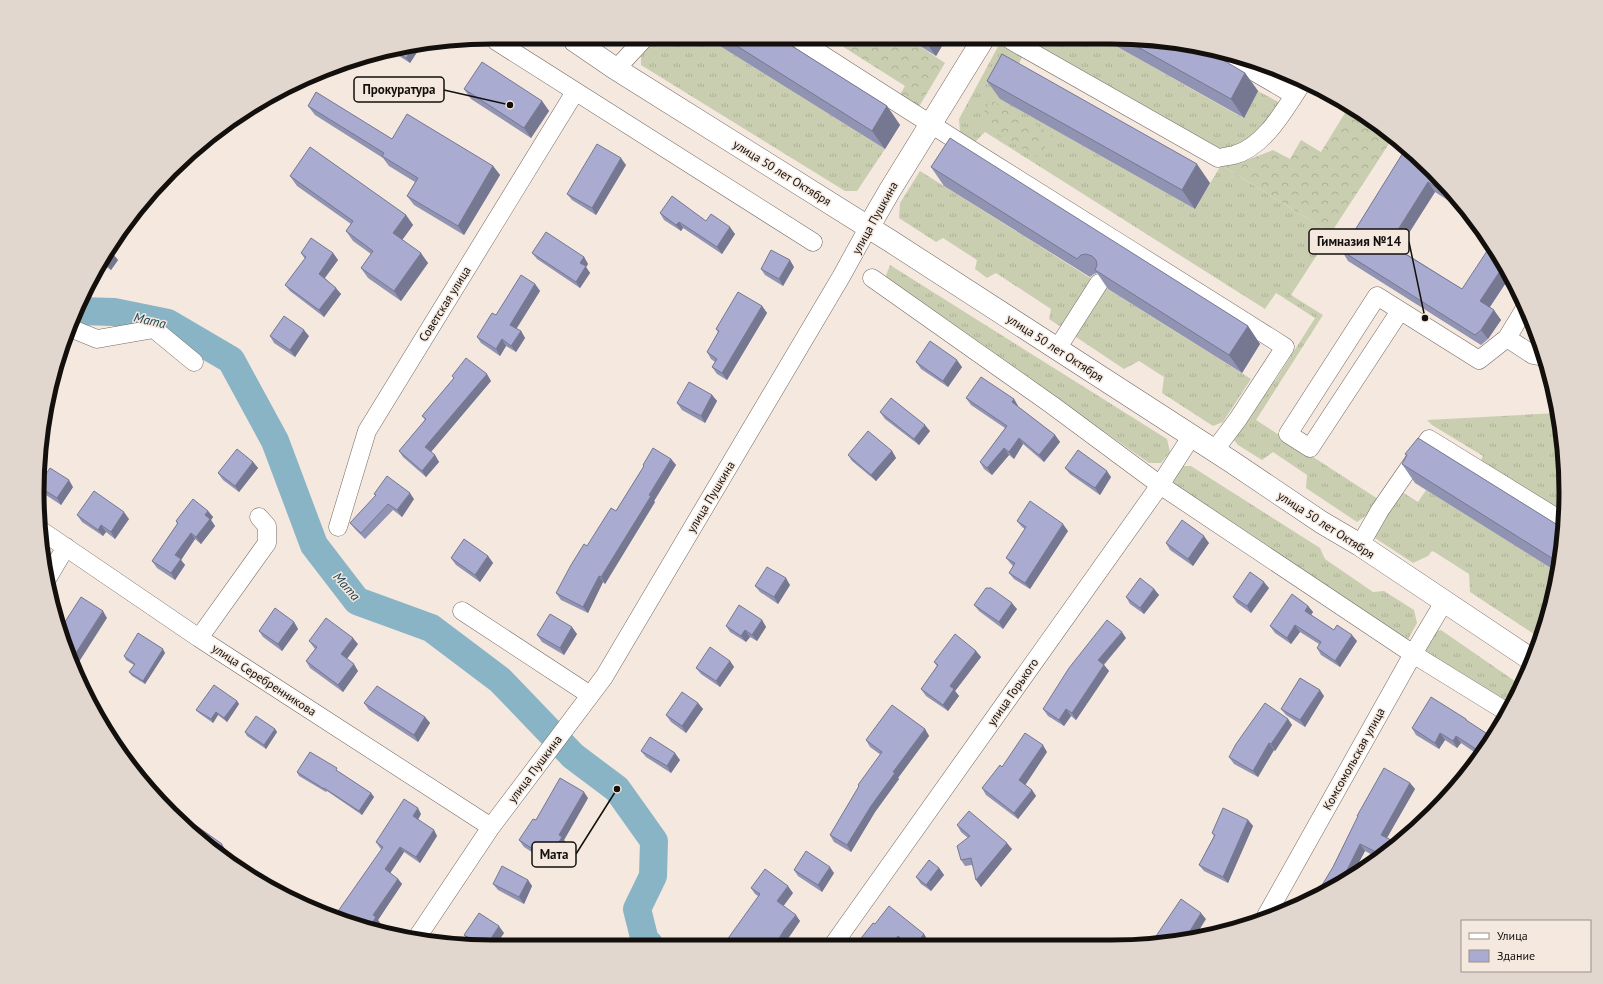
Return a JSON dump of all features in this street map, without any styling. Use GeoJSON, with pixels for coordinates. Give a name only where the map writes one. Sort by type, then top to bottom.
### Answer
{"type":"FeatureCollection","features":[{"type":"Feature","properties":{"kind":"main road","name":"улица 50 лет Октября"},"geometry":{"type":"LineString","coordinates":[[579,44],[616,69],[1057,349],[1321,522],[1360,545],[1527,657]]}},
{"type":"Feature","properties":{"kind":"main road","name":"улица Пушкина"},"geometry":{"type":"LineString","coordinates":[[868,228],[980,44]]}},
{"type":"Feature","properties":{"kind":"street"},"geometry":{"type":"LineString","coordinates":[[501,44],[813,242]]}},
{"type":"Feature","properties":{"kind":"street"},"geometry":{"type":"LineString","coordinates":[[616,69],[639,44]]}},
{"type":"Feature","properties":{"kind":"street"},"geometry":{"type":"LineString","coordinates":[[806,44],[930,125],[1284,347],[1238,419],[1214,451]]}},
{"type":"Feature","properties":{"kind":"street"},"geometry":{"type":"LineString","coordinates":[[1017,44],[1218,158],[1235,155],[1252,146],[1270,129],[1298,88],[1250,66]]}},
{"type":"Feature","properties":{"kind":"street","name":"Советская улица"},"geometry":{"type":"LineString","coordinates":[[338,527],[367,431],[575,92]]}},
{"type":"Feature","properties":{"kind":"street","name":"улица Пушкина"},"geometry":{"type":"LineString","coordinates":[[420,934],[491,827],[535,771],[604,677],[838,284],[868,228]]}},
{"type":"Feature","properties":{"kind":"street"},"geometry":{"type":"LineString","coordinates":[[872,278],[1040,396],[1160,485],[1413,654],[1503,709]]}},
{"type":"Feature","properties":{"kind":"street"},"geometry":{"type":"LineString","coordinates":[[1057,349],[1099,283]]}},
{"type":"Feature","properties":{"kind":"street"},"geometry":{"type":"LineString","coordinates":[[1400,310],[1310,448],[1288,434],[1377,296],[1400,310],[1479,360],[1507,338],[1522,314]]}},
{"type":"Feature","properties":{"kind":"street"},"geometry":{"type":"LineString","coordinates":[[75,330],[97,340],[154,329],[194,362]]}},
{"type":"Feature","properties":{"kind":"street"},"geometry":{"type":"LineString","coordinates":[[1507,338],[1533,355],[1538,356]]}},
{"type":"Feature","properties":{"kind":"street","name":"улица Горького"},"geometry":{"type":"LineString","coordinates":[[837,940],[1160,485],[1191,437]]}},
{"type":"Feature","properties":{"kind":"street"},"geometry":{"type":"LineString","coordinates":[[1360,545],[1380,510],[1429,439],[1558,519]]}},
{"type":"Feature","properties":{"kind":"street"},"geometry":{"type":"LineString","coordinates":[[199,638],[267,542],[266,526],[259,517]]}},
{"type":"Feature","properties":{"kind":"street","name":"улица Серебренникова"},"geometry":{"type":"LineString","coordinates":[[46,534],[199,638],[491,827]]}},
{"type":"Feature","properties":{"kind":"street"},"geometry":{"type":"LineString","coordinates":[[52,571],[66,547]]}},
{"type":"Feature","properties":{"kind":"street","name":"Комсомольская улица"},"geometry":{"type":"LineString","coordinates":[[1269,911],[1413,654],[1444,602]]}},
{"type":"Feature","properties":{"kind":"street"},"geometry":{"type":"LineString","coordinates":[[462,610],[590,696]]}},
{"type":"Feature","properties":{"kind":"green space"},"geometry":{"type":"Polygon","coordinates":[[[648,44],[717,44],[885,149],[857,191],[845,191],[641,65],[641,51],[648,44]]]}},
{"type":"Feature","properties":{"kind":"green space"},"geometry":{"type":"Polygon","coordinates":[[[839,44],[916,44],[945,63],[914,115],[895,103],[905,86],[839,44]]]}},
{"type":"Feature","properties":{"kind":"green space"},"geometry":{"type":"Polygon","coordinates":[[[999,44],[1028,44],[1015,73],[1000,99],[1195,209],[1221,165],[1331,233],[1291,295],[1323,315],[1256,420],[1378,499],[1367,515],[1357,522],[1306,488],[1307,475],[1273,452],[1262,460],[1238,445],[1233,439],[1270,378],[1275,381],[1315,318],[1276,293],[1265,309],[985,132],[974,143],[960,132],[959,119],[999,44]]]}},
{"type":"Feature","properties":{"kind":"green space"},"geometry":{"type":"Polygon","coordinates":[[[1036,44],[1112,44],[1243,118],[1258,91],[1282,104],[1253,138],[1223,150],[1036,44]]]}},
{"type":"Feature","properties":{"kind":"green space"},"geometry":{"type":"Polygon","coordinates":[[[991,100],[1052,134],[1039,158],[978,123],[991,100]]]}},
{"type":"Feature","properties":{"kind":"green space"},"geometry":{"type":"Polygon","coordinates":[[[1346,111],[1390,142],[1331,233],[1221,165],[1250,159],[1273,150],[1290,159],[1301,140],[1321,152],[1346,111]]]}},
{"type":"Feature","properties":{"kind":"green space"},"geometry":{"type":"Polygon","coordinates":[[[920,171],[1251,379],[1223,422],[1213,426],[1162,393],[1164,377],[1139,361],[1124,369],[1049,319],[1051,309],[996,273],[987,278],[975,269],[977,260],[943,238],[936,242],[899,218],[900,203],[920,171]]]}},
{"type":"Feature","properties":{"kind":"green space"},"geometry":{"type":"Polygon","coordinates":[[[890,265],[1167,439],[1170,452],[1161,463],[1149,463],[885,278],[890,265]]]}},
{"type":"Feature","properties":{"kind":"green space"},"geometry":{"type":"Polygon","coordinates":[[[1551,413],[1558,463],[1558,511],[1480,462],[1483,456],[1432,425],[1427,420],[1551,413]]]}},
{"type":"Feature","properties":{"kind":"green space"},"geometry":{"type":"Polygon","coordinates":[[[1182,466],[1191,466],[1320,548],[1325,559],[1373,592],[1384,591],[1414,610],[1417,623],[1406,643],[1181,496],[1173,481],[1182,466]]]}},
{"type":"Feature","properties":{"kind":"green space"},"geometry":{"type":"Polygon","coordinates":[[[1399,490],[1418,502],[1426,490],[1552,569],[1544,608],[1535,635],[1470,592],[1469,574],[1436,553],[1432,551],[1428,556],[1413,563],[1375,538],[1371,532],[1399,490]]]}},
{"type":"Feature","properties":{"kind":"green space"},"geometry":{"type":"Polygon","coordinates":[[[1441,630],[1516,682],[1504,707],[1423,651],[1432,632],[1441,630]]]}},
{"type":"Feature","properties":{"kind":"building"},"geometry":{"type":"Polygon","coordinates":[[[734,44],[789,44],[887,106],[872,131],[734,44]]]}},
{"type":"Feature","properties":{"kind":"building"},"geometry":{"type":"Polygon","coordinates":[[[1134,45],[1169,48],[1218,57],[1245,73],[1231,99],[1134,45]]]}},
{"type":"Feature","properties":{"kind":"building"},"geometry":{"type":"Polygon","coordinates":[[[410,52],[406,58],[400,54],[410,52]]]}},
{"type":"Feature","properties":{"kind":"building"},"geometry":{"type":"Polygon","coordinates":[[[1002,54],[1197,164],[1182,190],[987,81],[1002,54]]]}},
{"type":"Feature","properties":{"kind":"building"},"geometry":{"type":"Polygon","coordinates":[[[482,62],[542,101],[524,128],[464,89],[482,62]]]}},
{"type":"Feature","properties":{"kind":"building"},"geometry":{"type":"Polygon","coordinates":[[[316,92],[392,139],[407,114],[493,166],[458,226],[407,196],[418,178],[382,156],[384,153],[308,106],[316,92]]]}},
{"type":"Feature","properties":{"kind":"building"},"geometry":{"type":"Polygon","coordinates":[[[950,138],[1248,326],[1229,355],[1095,270],[1097,265],[1096,260],[1092,256],[1086,254],[1081,255],[1077,259],[931,167],[950,138]]]}},
{"type":"Feature","properties":{"kind":"building"},"geometry":{"type":"Polygon","coordinates":[[[597,144],[621,158],[592,208],[567,194],[597,144]]]}},
{"type":"Feature","properties":{"kind":"building"},"geometry":{"type":"Polygon","coordinates":[[[310,147],[406,215],[393,233],[421,253],[394,291],[361,268],[373,251],[346,231],[353,221],[290,176],[310,147]]]}},
{"type":"Feature","properties":{"kind":"building"},"geometry":{"type":"Polygon","coordinates":[[[1403,153],[1428,175],[1443,192],[1428,182],[1389,244],[1462,289],[1488,250],[1500,270],[1480,301],[1494,310],[1481,330],[1475,335],[1342,251],[1403,153]]]}},
{"type":"Feature","properties":{"kind":"building"},"geometry":{"type":"Polygon","coordinates":[[[672,196],[706,221],[711,214],[730,227],[717,247],[679,222],[676,225],[660,213],[672,196]]]}},
{"type":"Feature","properties":{"kind":"building"},"geometry":{"type":"Polygon","coordinates":[[[546,232],[584,257],[580,263],[586,266],[576,282],[532,253],[546,232]]]}},
{"type":"Feature","properties":{"kind":"building"},"geometry":{"type":"Polygon","coordinates":[[[311,238],[333,253],[319,274],[336,288],[319,310],[285,285],[306,257],[301,253],[311,238]]]}},
{"type":"Feature","properties":{"kind":"building"},"geometry":{"type":"Polygon","coordinates":[[[771,250],[790,260],[779,279],[761,269],[771,250]]]}},
{"type":"Feature","properties":{"kind":"building"},"geometry":{"type":"Polygon","coordinates":[[[521,275],[535,284],[510,325],[521,331],[511,346],[502,339],[496,349],[477,337],[492,313],[496,315],[521,275]]]}},
{"type":"Feature","properties":{"kind":"building"},"geometry":{"type":"Polygon","coordinates":[[[738,292],[762,306],[722,373],[712,367],[717,359],[707,352],[719,331],[716,329],[738,292]]]}},
{"type":"Feature","properties":{"kind":"building"},"geometry":{"type":"Polygon","coordinates":[[[284,316],[304,330],[290,350],[270,336],[284,316]]]}},
{"type":"Feature","properties":{"kind":"building"},"geometry":{"type":"Polygon","coordinates":[[[930,341],[957,360],[943,381],[916,362],[930,341]]]}},
{"type":"Feature","properties":{"kind":"building"},"geometry":{"type":"Polygon","coordinates":[[[466,358],[487,374],[425,447],[435,455],[422,471],[399,451],[426,419],[422,416],[454,378],[452,376],[466,358]]]}},
{"type":"Feature","properties":{"kind":"building"},"geometry":{"type":"Polygon","coordinates":[[[981,377],[1014,399],[1012,402],[1055,435],[1039,455],[1019,438],[1009,452],[1004,448],[987,468],[980,462],[1007,426],[966,398],[981,377]]]}},
{"type":"Feature","properties":{"kind":"building"},"geometry":{"type":"Polygon","coordinates":[[[689,382],[712,395],[701,416],[677,403],[689,382]]]}},
{"type":"Feature","properties":{"kind":"building"},"geometry":{"type":"Polygon","coordinates":[[[891,398],[925,425],[914,439],[880,412],[891,398]]]}},
{"type":"Feature","properties":{"kind":"building"},"geometry":{"type":"Polygon","coordinates":[[[868,431],[892,451],[871,475],[848,455],[868,431]]]}},
{"type":"Feature","properties":{"kind":"building"},"geometry":{"type":"Polygon","coordinates":[[[1418,438],[1558,525],[1553,559],[1402,464],[1407,455],[1405,454],[1418,438]]]}},
{"type":"Feature","properties":{"kind":"building"},"geometry":{"type":"Polygon","coordinates":[[[653,448],[671,459],[649,495],[651,496],[601,577],[599,576],[583,607],[556,593],[584,544],[587,546],[611,508],[616,511],[644,466],[643,465],[653,448]]]}},
{"type":"Feature","properties":{"kind":"building"},"geometry":{"type":"Polygon","coordinates":[[[237,449],[253,462],[235,486],[218,473],[237,449]]]}},
{"type":"Feature","properties":{"kind":"building"},"geometry":{"type":"Polygon","coordinates":[[[1078,450],[1107,471],[1095,488],[1065,468],[1078,450]]]}},
{"type":"Feature","properties":{"kind":"building"},"geometry":{"type":"Polygon","coordinates":[[[50,468],[69,480],[57,498],[44,490],[45,476],[50,468]]]}},
{"type":"Feature","properties":{"kind":"building"},"geometry":{"type":"Polygon","coordinates":[[[387,476],[410,493],[397,510],[388,504],[361,533],[350,523],[376,495],[374,494],[387,476]]]}},
{"type":"Feature","properties":{"kind":"building"},"geometry":{"type":"Polygon","coordinates":[[[94,491],[124,512],[111,532],[101,525],[98,530],[77,515],[94,491]]]}},
{"type":"Feature","properties":{"kind":"building"},"geometry":{"type":"Polygon","coordinates":[[[193,499],[208,511],[205,515],[210,519],[196,537],[191,533],[175,555],[181,559],[171,573],[152,561],[178,523],[176,521],[193,499]]]}},
{"type":"Feature","properties":{"kind":"building"},"geometry":{"type":"Polygon","coordinates":[[[1030,501],[1063,524],[1025,583],[1009,573],[1015,563],[1006,558],[1026,527],[1017,521],[1030,501]]]}},
{"type":"Feature","properties":{"kind":"building"},"geometry":{"type":"Polygon","coordinates":[[[1182,520],[1204,536],[1188,559],[1166,543],[1182,520]]]}},
{"type":"Feature","properties":{"kind":"building"},"geometry":{"type":"Polygon","coordinates":[[[464,539],[488,556],[475,575],[451,558],[464,539]]]}},
{"type":"Feature","properties":{"kind":"building"},"geometry":{"type":"Polygon","coordinates":[[[767,567],[786,578],[774,597],[755,586],[767,567]]]}},
{"type":"Feature","properties":{"kind":"building"},"geometry":{"type":"Polygon","coordinates":[[[1250,572],[1264,582],[1247,606],[1233,597],[1250,572]]]}},
{"type":"Feature","properties":{"kind":"building"},"geometry":{"type":"Polygon","coordinates":[[[1140,578],[1154,589],[1140,608],[1126,597],[1140,578]]]}},
{"type":"Feature","properties":{"kind":"building"},"geometry":{"type":"Polygon","coordinates":[[[986,588],[991,588],[1012,603],[999,622],[974,605],[986,588]]]}},
{"type":"Feature","properties":{"kind":"building"},"geometry":{"type":"Polygon","coordinates":[[[1292,594],[1308,606],[1305,611],[1334,630],[1337,625],[1352,635],[1335,661],[1317,648],[1321,642],[1295,625],[1287,638],[1270,626],[1292,594]]]}},
{"type":"Feature","properties":{"kind":"building"},"geometry":{"type":"Polygon","coordinates":[[[81,597],[103,611],[75,655],[64,623],[81,597]]]}},
{"type":"Feature","properties":{"kind":"building"},"geometry":{"type":"Polygon","coordinates":[[[739,605],[762,620],[752,635],[745,630],[741,636],[726,626],[739,605]]]}},
{"type":"Feature","properties":{"kind":"building"},"geometry":{"type":"Polygon","coordinates":[[[275,608],[294,622],[278,644],[259,631],[275,608]]]}},
{"type":"Feature","properties":{"kind":"building"},"geometry":{"type":"Polygon","coordinates":[[[550,614],[572,627],[560,648],[537,635],[550,614]]]}},
{"type":"Feature","properties":{"kind":"building"},"geometry":{"type":"Polygon","coordinates":[[[326,618],[353,638],[341,654],[354,664],[338,685],[306,661],[317,647],[309,641],[326,618]]]}},
{"type":"Feature","properties":{"kind":"building"},"geometry":{"type":"Polygon","coordinates":[[[1107,620],[1122,632],[1098,660],[1104,665],[1072,713],[1066,709],[1059,720],[1043,709],[1069,668],[1107,620]]]}},
{"type":"Feature","properties":{"kind":"building"},"geometry":{"type":"Polygon","coordinates":[[[138,633],[163,649],[143,681],[129,672],[135,664],[124,656],[138,633]]]}},
{"type":"Feature","properties":{"kind":"building"},"geometry":{"type":"Polygon","coordinates":[[[955,634],[976,651],[950,686],[954,689],[943,705],[921,689],[938,665],[934,662],[955,634]]]}},
{"type":"Feature","properties":{"kind":"building"},"geometry":{"type":"Polygon","coordinates":[[[710,647],[730,661],[716,681],[696,668],[710,647]]]}},
{"type":"Feature","properties":{"kind":"building"},"geometry":{"type":"Polygon","coordinates":[[[1300,678],[1320,690],[1300,720],[1281,709],[1300,678]]]}},
{"type":"Feature","properties":{"kind":"building"},"geometry":{"type":"Polygon","coordinates":[[[214,685],[237,701],[224,718],[216,712],[211,719],[196,710],[214,685]]]}},
{"type":"Feature","properties":{"kind":"building"},"geometry":{"type":"Polygon","coordinates":[[[377,686],[425,717],[414,735],[364,703],[377,686]]]}},
{"type":"Feature","properties":{"kind":"building"},"geometry":{"type":"Polygon","coordinates":[[[682,692],[698,703],[682,726],[666,715],[682,692]]]}},
{"type":"Feature","properties":{"kind":"building"},"geometry":{"type":"Polygon","coordinates":[[[1431,697],[1487,734],[1477,750],[1456,736],[1453,741],[1440,733],[1435,743],[1412,728],[1431,697]]]}},
{"type":"Feature","properties":{"kind":"building"},"geometry":{"type":"Polygon","coordinates":[[[1265,703],[1288,719],[1271,744],[1269,743],[1253,771],[1229,757],[1236,744],[1265,703]]]}},
{"type":"Feature","properties":{"kind":"building"},"geometry":{"type":"Polygon","coordinates":[[[892,705],[925,729],[893,772],[895,773],[871,806],[847,845],[830,835],[859,786],[858,785],[882,752],[866,740],[892,705]]]}},
{"type":"Feature","properties":{"kind":"building"},"geometry":{"type":"Polygon","coordinates":[[[256,716],[275,729],[264,745],[245,732],[256,716]]]}},
{"type":"Feature","properties":{"kind":"building"},"geometry":{"type":"Polygon","coordinates":[[[1025,733],[1043,745],[1019,780],[1032,790],[1014,813],[982,788],[1000,765],[1002,767],[1025,733]]]}},
{"type":"Feature","properties":{"kind":"building"},"geometry":{"type":"Polygon","coordinates":[[[650,737],[675,753],[667,766],[641,751],[650,737]]]}},
{"type":"Feature","properties":{"kind":"building"},"geometry":{"type":"Polygon","coordinates":[[[310,752],[337,768],[336,770],[371,793],[359,811],[297,772],[310,752]]]}},
{"type":"Feature","properties":{"kind":"building"},"geometry":{"type":"Polygon","coordinates":[[[1384,768],[1410,783],[1381,835],[1391,840],[1390,842],[1377,852],[1360,844],[1345,873],[1320,888],[1333,867],[1357,816],[1384,768]]]}},
{"type":"Feature","properties":{"kind":"building"},"geometry":{"type":"Polygon","coordinates":[[[560,778],[584,792],[559,835],[562,837],[548,859],[519,840],[533,819],[536,820],[560,778]]]}},
{"type":"Feature","properties":{"kind":"building"},"geometry":{"type":"Polygon","coordinates":[[[404,799],[418,808],[413,816],[434,830],[416,857],[400,847],[385,869],[398,879],[373,915],[376,917],[372,924],[337,912],[383,847],[376,842],[404,799]]]}},
{"type":"Feature","properties":{"kind":"building"},"geometry":{"type":"Polygon","coordinates":[[[1223,808],[1248,820],[1223,877],[1199,865],[1215,835],[1212,833],[1223,808]]]}},
{"type":"Feature","properties":{"kind":"building"},"geometry":{"type":"Polygon","coordinates":[[[969,811],[1007,843],[976,880],[971,858],[961,860],[957,846],[970,836],[957,825],[969,811]]]}},
{"type":"Feature","properties":{"kind":"building"},"geometry":{"type":"Polygon","coordinates":[[[190,823],[222,844],[220,847],[197,829],[190,823]]]}},
{"type":"Feature","properties":{"kind":"building"},"geometry":{"type":"Polygon","coordinates":[[[806,851],[830,867],[818,885],[794,870],[806,851]]]}},
{"type":"Feature","properties":{"kind":"building"},"geometry":{"type":"Polygon","coordinates":[[[929,860],[939,868],[926,885],[916,877],[929,860]]]}},
{"type":"Feature","properties":{"kind":"building"},"geometry":{"type":"Polygon","coordinates":[[[502,866],[528,880],[519,897],[493,884],[502,866]]]}},
{"type":"Feature","properties":{"kind":"building"},"geometry":{"type":"Polygon","coordinates":[[[765,869],[788,886],[777,901],[796,915],[778,940],[727,940],[760,894],[751,888],[765,869]]]}},
{"type":"Feature","properties":{"kind":"building"},"geometry":{"type":"Polygon","coordinates":[[[1181,899],[1201,913],[1189,933],[1155,937],[1181,899]]]}},
{"type":"Feature","properties":{"kind":"building"},"geometry":{"type":"Polygon","coordinates":[[[889,906],[924,934],[919,940],[903,940],[898,936],[895,940],[860,940],[873,923],[875,924],[889,906]]]}},
{"type":"Feature","properties":{"kind":"building"},"geometry":{"type":"Polygon","coordinates":[[[479,913],[499,926],[490,940],[472,939],[464,935],[479,913]]]}},
{"type":"Feature","properties":{"kind":"waterway","name":"Мата"},"geometry":{"type":"LineString","coordinates":[[82,311],[114,312],[168,323],[231,360],[275,441],[314,545],[357,601],[431,628],[500,680],[573,756],[617,789],[654,841],[653,876],[637,909],[645,940]]}},
{"type":"Feature","properties":{"kind":"place","name":"Прокуратура"},"geometry":{"type":"Point","coordinates":[510,105]}},
{"type":"Feature","properties":{"kind":"place","name":"Гимназия №14"},"geometry":{"type":"Point","coordinates":[1425,318]}},
{"type":"Feature","properties":{"kind":"place","name":"Мата"},"geometry":{"type":"Point","coordinates":[617,789]}}]}
